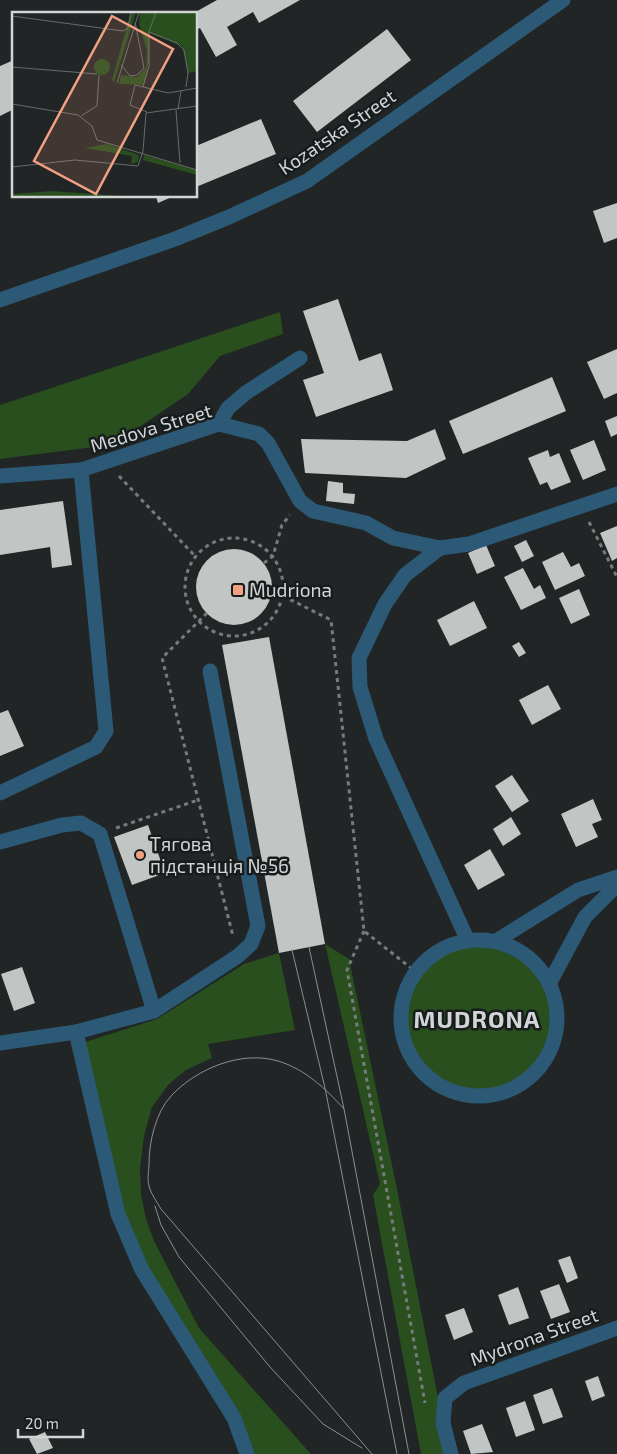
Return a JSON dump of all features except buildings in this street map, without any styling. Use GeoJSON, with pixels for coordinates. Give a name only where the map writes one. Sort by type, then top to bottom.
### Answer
{"type":"FeatureCollection","features":[{"type":"Feature","properties":{"kind":"street","name":"Kozatska Street"},"geometry":{"type":"LineString","coordinates":[[0,300],[175,239],[306,181],[563,0]]}},
{"type":"Feature","properties":{"kind":"street"},"geometry":{"type":"LineString","coordinates":[[219,424],[228,408],[247,392],[300,358]]}},
{"type":"Feature","properties":{"kind":"street","name":"Medova Street"},"geometry":{"type":"LineString","coordinates":[[0,476],[81,470],[219,424],[259,434],[268,443],[300,502],[313,511],[366,523],[393,538],[440,548],[469,544],[617,494]]}},
{"type":"Feature","properties":{"kind":"street"},"geometry":{"type":"LineString","coordinates":[[0,793],[96,747],[106,732],[81,470]]}},
{"type":"Feature","properties":{"kind":"street"},"geometry":{"type":"LineString","coordinates":[[440,548],[405,575],[385,604],[359,658],[360,687],[376,739],[468,941]]}},
{"type":"Feature","properties":{"kind":"street"},"geometry":{"type":"LineString","coordinates":[[0,1043],[76,1032],[154,1011],[238,956],[251,944],[258,926],[210,671]]}},
{"type":"Feature","properties":{"kind":"street"},"geometry":{"type":"LineString","coordinates":[[0,842],[62,825],[81,823],[100,834],[154,1011]]}},
{"type":"Feature","properties":{"kind":"street"},"geometry":{"type":"LineString","coordinates":[[496,941],[578,890],[617,876]]}},
{"type":"Feature","properties":{"kind":"street"},"geometry":{"type":"LineString","coordinates":[[549,984],[584,917],[617,885]]}},
{"type":"Feature","properties":{"kind":"street"},"geometry":{"type":"LineString","coordinates":[[468,941],[496,941],[510,946],[532,961],[549,984],[556,1003],[557,1024],[553,1043],[542,1064],[516,1087],[492,1095],[474,1096],[457,1093],[436,1083],[421,1071],[408,1050],[403,1037],[401,1016],[406,990],[416,972],[437,952],[468,941]]}},
{"type":"Feature","properties":{"kind":"street"},"geometry":{"type":"LineString","coordinates":[[76,1032],[118,1214],[142,1270],[234,1418],[247,1454]]}},
{"type":"Feature","properties":{"kind":"street","name":"Mydrona Street"},"geometry":{"type":"LineString","coordinates":[[451,1454],[442,1424],[445,1398],[464,1383],[617,1328]]}},
{"type":"Feature","properties":{"kind":"path"},"geometry":{"type":"LineString","coordinates":[[128,485],[195,556]]}},
{"type":"Feature","properties":{"kind":"path"},"geometry":{"type":"LineString","coordinates":[[582,506],[617,577]]}},
{"type":"Feature","properties":{"kind":"path"},"geometry":{"type":"LineString","coordinates":[[264,563],[273,556],[282,526],[292,513]]}},
{"type":"Feature","properties":{"kind":"path"},"geometry":{"type":"LineString","coordinates":[[228,538],[253,541],[273,556],[282,575],[283,596],[271,620],[261,629],[249,634],[236,636],[222,635],[198,622],[190,610],[186,597],[185,583],[188,568],[195,556],[204,547],[228,538]]}},
{"type":"Feature","properties":{"kind":"path"},"geometry":{"type":"LineString","coordinates":[[283,596],[331,620],[364,931],[346,970],[426,1407]]}},
{"type":"Feature","properties":{"kind":"path"},"geometry":{"type":"LineString","coordinates":[[207,613],[162,658],[238,956]]}},
{"type":"Feature","properties":{"kind":"path"},"geometry":{"type":"LineString","coordinates":[[100,834],[198,800]]}},
{"type":"Feature","properties":{"kind":"path"},"geometry":{"type":"LineString","coordinates":[[364,931],[416,972]]}},
{"type":"Feature","properties":{"kind":"green space"},"geometry":{"type":"Polygon","coordinates":[[[280,312],[283,334],[220,356],[188,394],[126,436],[94,447],[0,459],[0,405],[280,312]]]}},
{"type":"Feature","properties":{"kind":"green space"},"geometry":{"type":"Polygon","coordinates":[[[479,943],[494,944],[508,948],[521,955],[532,965],[542,976],[549,989],[553,1003],[553,1033],[549,1047],[542,1060],[532,1071],[521,1081],[508,1088],[494,1092],[479,1093],[464,1092],[450,1088],[437,1081],[426,1071],[416,1060],[409,1047],[405,1033],[404,1018],[405,1003],[409,989],[416,976],[426,965],[437,955],[450,948],[464,944],[479,943]]]}},
{"type":"Feature","properties":{"kind":"green space"},"geometry":{"type":"Polygon","coordinates":[[[325,944],[349,959],[443,1423],[451,1454],[421,1454],[373,1195],[380,1184],[325,944]]]}},
{"type":"Feature","properties":{"kind":"green space"},"geometry":{"type":"Polygon","coordinates":[[[279,953],[295,1030],[208,1044],[212,1058],[186,1070],[169,1084],[152,1107],[144,1136],[140,1169],[141,1194],[146,1219],[154,1241],[199,1328],[311,1454],[247,1454],[118,1214],[79,1044],[157,1019],[244,964],[279,953]]]}},
{"type":"Feature","properties":{"kind":"tram line"},"geometry":{"type":"LineString","coordinates":[[309,947],[344,1109],[409,1454]]}},
{"type":"Feature","properties":{"kind":"tram line"},"geometry":{"type":"LineString","coordinates":[[292,950],[325,1088],[397,1454]]}},
{"type":"Feature","properties":{"kind":"tram line"},"geometry":{"type":"LineString","coordinates":[[344,1109],[330,1094],[306,1074],[278,1061],[264,1058],[249,1058],[220,1064],[206,1070],[181,1086],[161,1110],[152,1137],[148,1180],[151,1192],[161,1209],[372,1454]]}},
{"type":"Feature","properties":{"kind":"tram line"},"geometry":{"type":"LineString","coordinates":[[155,1206],[161,1225],[179,1257],[270,1367],[323,1424],[362,1448]]}},
{"type":"Feature","properties":{"kind":"place","name":"Mudriona"},"geometry":{"type":"Point","coordinates":[238,590]}},
{"type":"Feature","properties":{"kind":"place","name":"Тягова підстанція №56"},"geometry":{"type":"Point","coordinates":[140,855]}},
{"type":"Feature","properties":{"kind":"district","name":"MUDRONA"},"geometry":{"type":"Point","coordinates":[477,1020]}}]}
